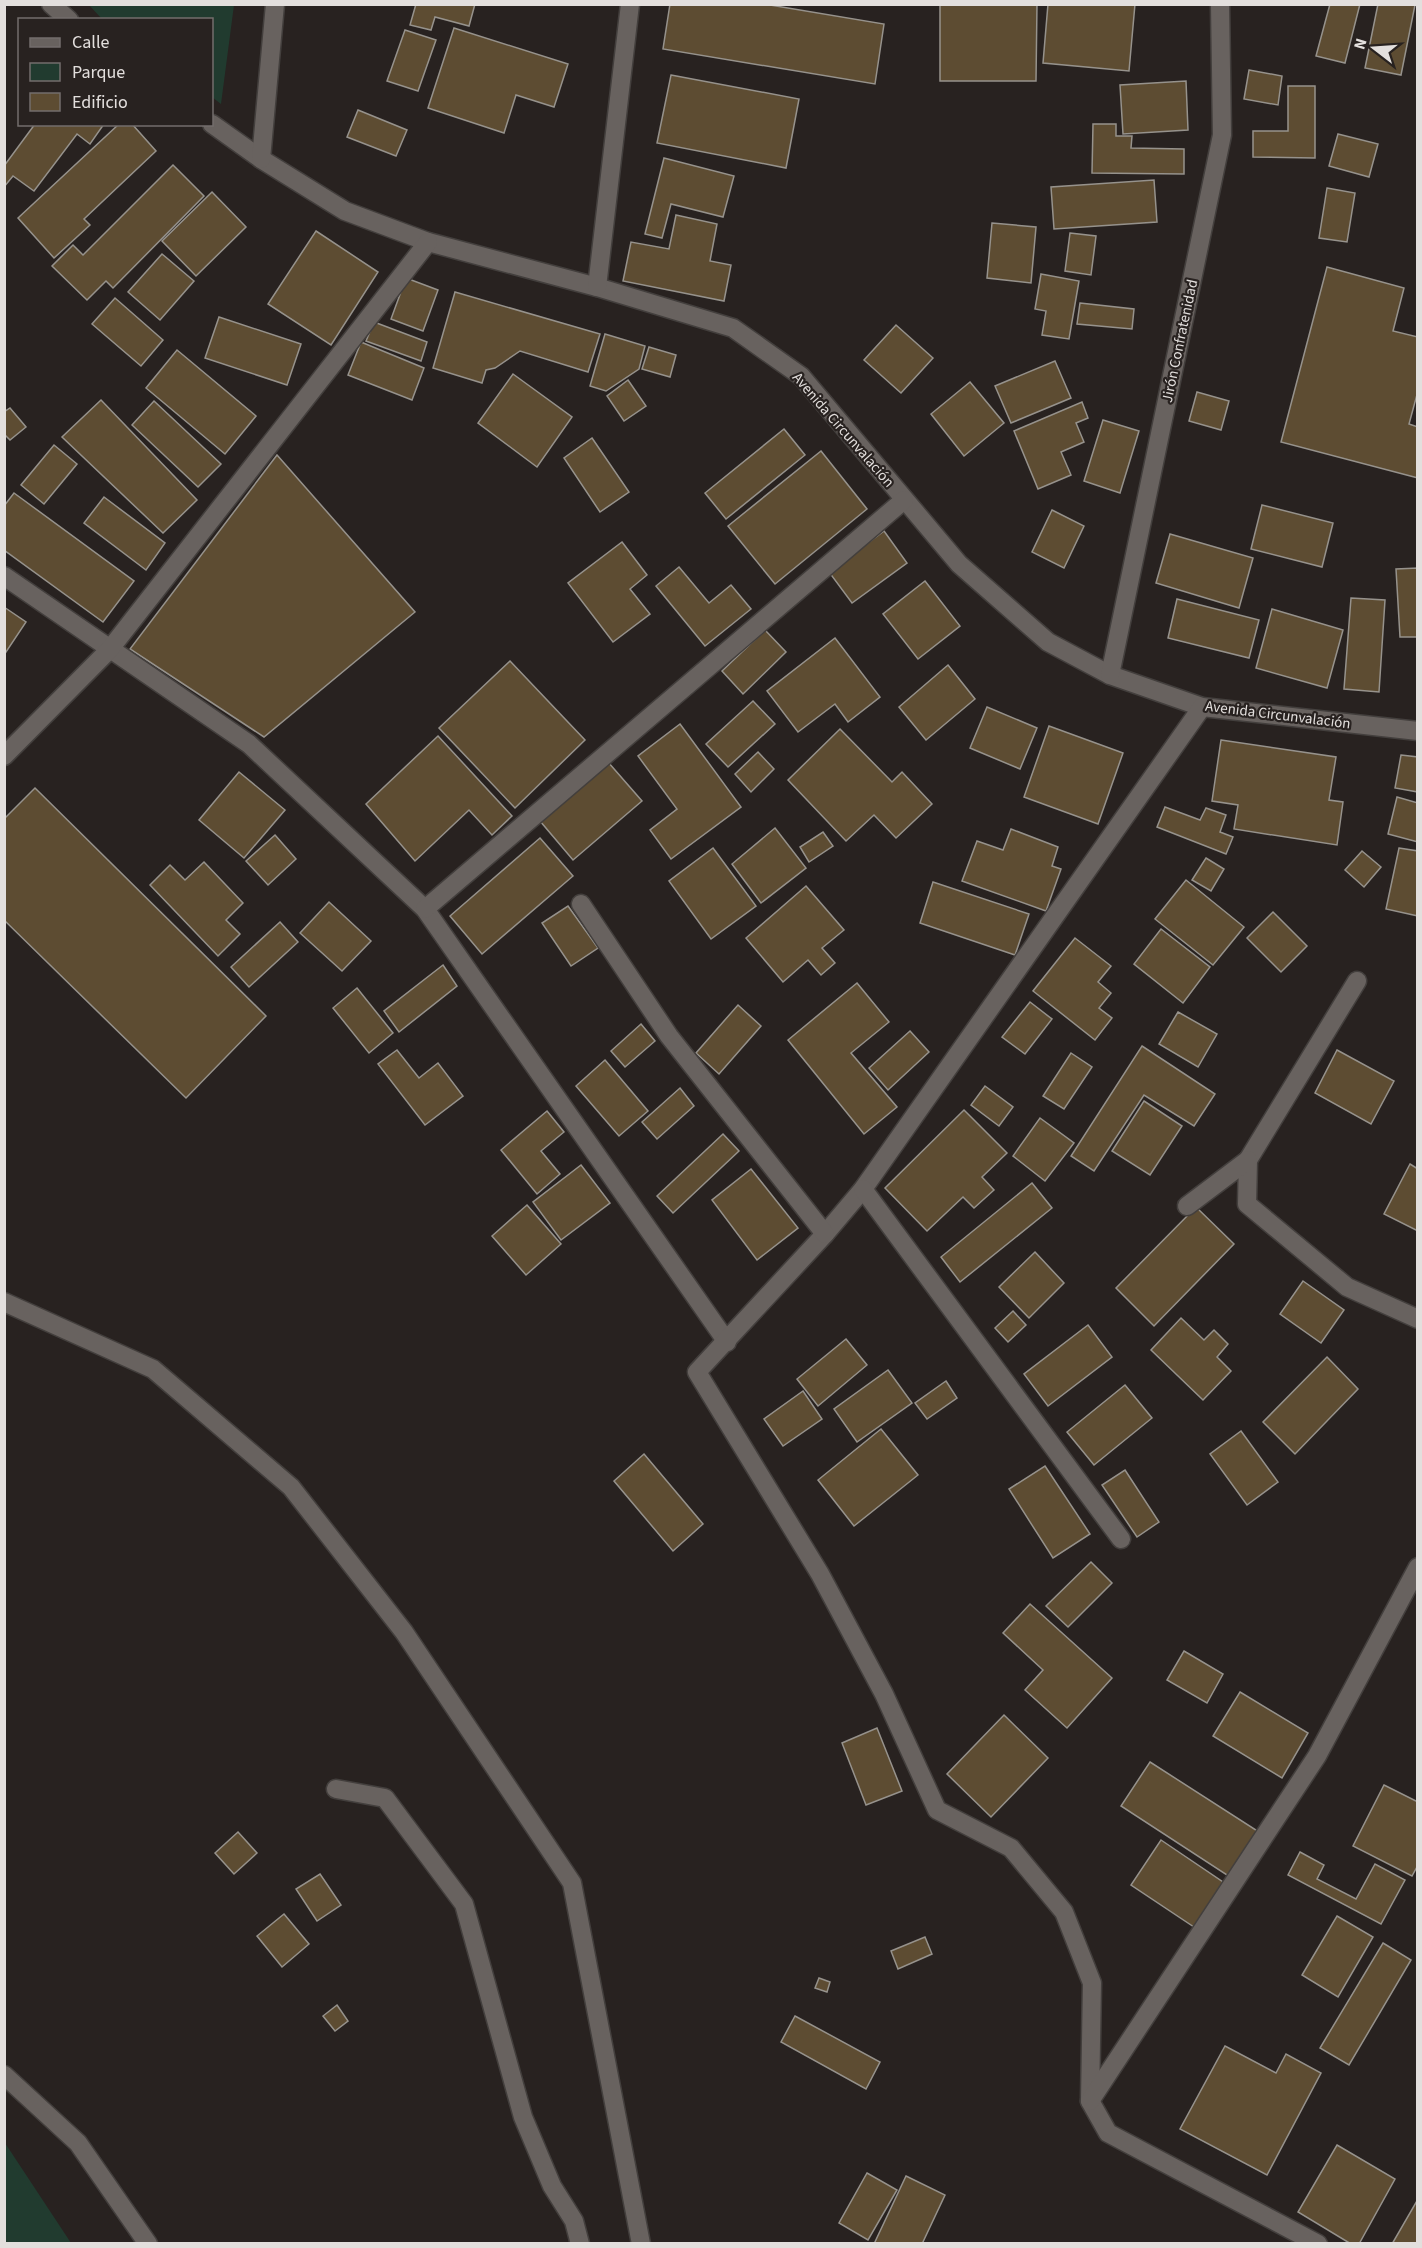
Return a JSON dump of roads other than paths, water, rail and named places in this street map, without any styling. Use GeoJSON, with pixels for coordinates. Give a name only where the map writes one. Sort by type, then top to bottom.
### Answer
{"type":"FeatureCollection","features":[{"type":"Feature","properties":{"kind":"street"},"geometry":{"type":"LineString","coordinates":[[51,4],[67,18]]}},
{"type":"Feature","properties":{"kind":"street"},"geometry":{"type":"LineString","coordinates":[[261,159],[275,4]]}},
{"type":"Feature","properties":{"kind":"street"},"geometry":{"type":"LineString","coordinates":[[597,287],[630,4]]}},
{"type":"Feature","properties":{"kind":"street","name":"Jirón Confratenidad"},"geometry":{"type":"LineString","coordinates":[[1110,675],[1222,135],[1220,4]]}},
{"type":"Feature","properties":{"kind":"street","name":"Avenida Circunvalación"},"geometry":{"type":"LineString","coordinates":[[213,125],[261,159],[345,211],[428,242],[597,287],[733,328],[801,376],[959,564],[1048,642],[1110,675],[1202,707],[1418,731]]}},
{"type":"Feature","properties":{"kind":"street"},"geometry":{"type":"LineString","coordinates":[[4,756],[110,649],[428,242]]}},
{"type":"Feature","properties":{"kind":"street"},"geometry":{"type":"LineString","coordinates":[[425,909],[904,500]]}},
{"type":"Feature","properties":{"kind":"street"},"geometry":{"type":"LineString","coordinates":[[4,576],[249,744],[425,909],[728,1342]]}},
{"type":"Feature","properties":{"kind":"street"},"geometry":{"type":"LineString","coordinates":[[1202,707],[863,1189],[728,1342],[697,1372],[820,1574],[884,1694],[937,1810],[1011,1848],[1064,1912],[1092,1983],[1090,2101],[1108,2133],[1318,2244]]}},
{"type":"Feature","properties":{"kind":"street"},"geometry":{"type":"LineString","coordinates":[[581,904],[669,1036],[825,1234]]}},
{"type":"Feature","properties":{"kind":"street"},"geometry":{"type":"LineString","coordinates":[[1187,1206],[1248,1160],[1357,981]]}},
{"type":"Feature","properties":{"kind":"street"},"geometry":{"type":"LineString","coordinates":[[1248,1160],[1247,1204],[1347,1287],[1418,1319]]}},
{"type":"Feature","properties":{"kind":"street"},"geometry":{"type":"LineString","coordinates":[[863,1189],[1121,1539]]}},
{"type":"Feature","properties":{"kind":"street"},"geometry":{"type":"LineString","coordinates":[[4,1302],[153,1369],[291,1487],[411,1642],[572,1883],[640,2244]]}},
{"type":"Feature","properties":{"kind":"street"},"geometry":{"type":"LineString","coordinates":[[1090,2101],[1317,1756],[1418,1567]]}},
{"type":"Feature","properties":{"kind":"street"},"geometry":{"type":"LineString","coordinates":[[336,1789],[385,1798],[464,1904],[523,2117],[552,2186],[574,2221],[580,2244]]}},
{"type":"Feature","properties":{"kind":"street"},"geometry":{"type":"LineString","coordinates":[[4,2075],[78,2144],[148,2244]]}}]}
